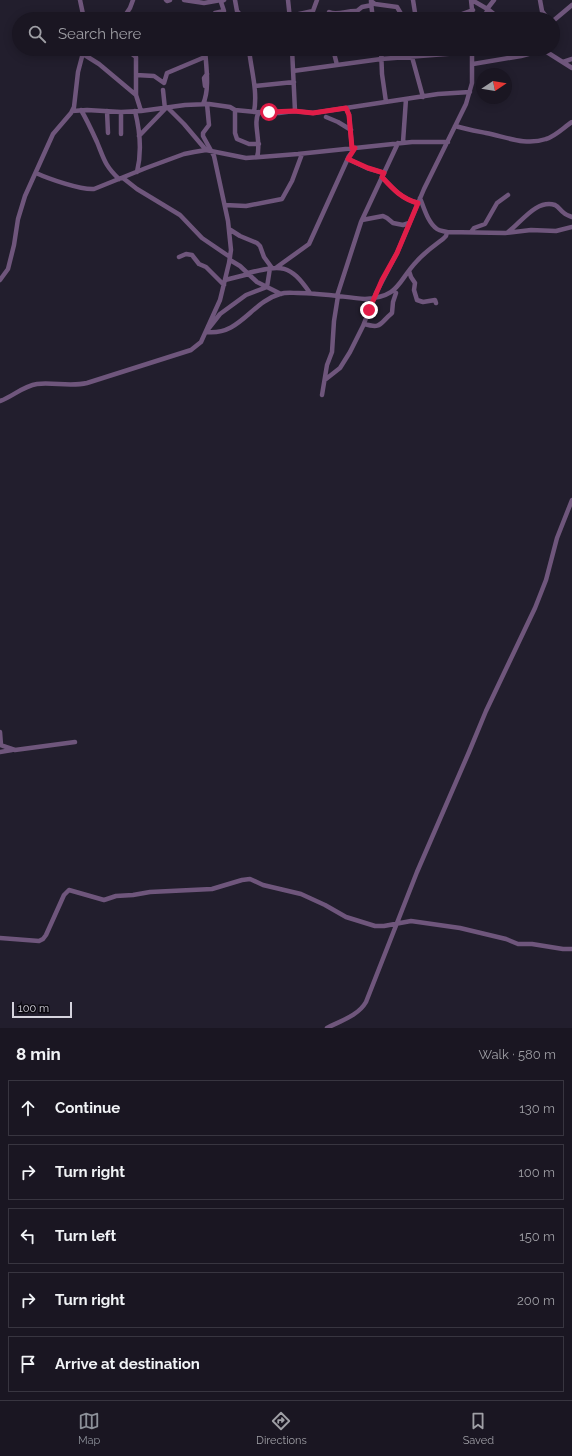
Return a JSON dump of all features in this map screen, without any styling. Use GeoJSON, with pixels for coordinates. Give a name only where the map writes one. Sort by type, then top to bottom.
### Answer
{"type":"FeatureCollection","features":[{"type":"Feature","properties":{"kind":"street"},"geometry":{"type":"LineString","coordinates":[[80,0],[83,12]]}},
{"type":"Feature","properties":{"kind":"street"},"geometry":{"type":"LineString","coordinates":[[127,12],[133,0]]}},
{"type":"Feature","properties":{"kind":"street"},"geometry":{"type":"LineString","coordinates":[[166,0],[170,0]]}},
{"type":"Feature","properties":{"kind":"street"},"geometry":{"type":"LineString","coordinates":[[184,0],[204,3],[221,0]]}},
{"type":"Feature","properties":{"kind":"street"},"geometry":{"type":"LineString","coordinates":[[220,12],[224,11],[221,2],[224,0]]}},
{"type":"Feature","properties":{"kind":"street"},"geometry":{"type":"LineString","coordinates":[[235,0],[238,12]]}},
{"type":"Feature","properties":{"kind":"street"},"geometry":{"type":"LineString","coordinates":[[288,0],[290,12]]}},
{"type":"Feature","properties":{"kind":"street"},"geometry":{"type":"LineString","coordinates":[[308,12],[313,11],[317,0]]}},
{"type":"Feature","properties":{"kind":"street"},"geometry":{"type":"LineString","coordinates":[[413,0],[415,12]]}},
{"type":"Feature","properties":{"kind":"street"},"geometry":{"type":"LineString","coordinates":[[471,0],[491,12]]}},
{"type":"Feature","properties":{"kind":"street"},"geometry":{"type":"LineString","coordinates":[[467,12],[473,10],[471,0]]}},
{"type":"Feature","properties":{"kind":"street"},"geometry":{"type":"LineString","coordinates":[[486,12],[494,0]]}},
{"type":"Feature","properties":{"kind":"street"},"geometry":{"type":"LineString","coordinates":[[540,0],[543,12]]}},
{"type":"Feature","properties":{"kind":"street"},"geometry":{"type":"LineString","coordinates":[[345,12],[357,12],[362,7],[370,3],[397,7],[400,12]]}},
{"type":"Feature","properties":{"kind":"street"},"geometry":{"type":"LineString","coordinates":[[560,15],[572,5]]}},
{"type":"Feature","properties":{"kind":"street"},"geometry":{"type":"LineString","coordinates":[[0,280],[8,269],[20,211],[25,196],[53,134],[72,111],[75,101],[78,72],[83,56]]}},
{"type":"Feature","properties":{"kind":"street"},"geometry":{"type":"LineString","coordinates":[[90,56],[136,95]]}},
{"type":"Feature","properties":{"kind":"street"},"geometry":{"type":"LineString","coordinates":[[134,56],[136,57],[136,95],[141,111]]}},
{"type":"Feature","properties":{"kind":"street"},"geometry":{"type":"LineString","coordinates":[[250,56],[257,112],[256,120],[259,144],[257,157]]}},
{"type":"Feature","properties":{"kind":"street"},"geometry":{"type":"LineString","coordinates":[[292,56],[295,111]]}},
{"type":"Feature","properties":{"kind":"street"},"geometry":{"type":"LineString","coordinates":[[334,56],[336,65]]}},
{"type":"Feature","properties":{"kind":"street"},"geometry":{"type":"LineString","coordinates":[[293,71],[381,59],[419,56]]}},
{"type":"Feature","properties":{"kind":"street"},"geometry":{"type":"LineString","coordinates":[[326,379],[336,372],[345,360],[364,324],[382,280],[397,253],[420,198],[466,104],[470,92],[473,64],[472,56]]}},
{"type":"Feature","properties":{"kind":"street"},"geometry":{"type":"LineString","coordinates":[[473,64],[521,56]]}},
{"type":"Feature","properties":{"kind":"street"},"geometry":{"type":"LineString","coordinates":[[554,56],[572,68]]}},
{"type":"Feature","properties":{"kind":"street"},"geometry":{"type":"LineString","coordinates":[[0,401],[30,385],[80,385],[187,351],[200,344],[220,300],[230,259],[229,229],[214,156],[203,136],[209,126],[205,104],[206,88],[204,76],[207,74],[205,57],[167,73],[164,83],[154,76],[136,75]]}},
{"type":"Feature","properties":{"kind":"street"},"geometry":{"type":"LineString","coordinates":[[412,57],[423,97]]}},
{"type":"Feature","properties":{"kind":"street"},"geometry":{"type":"LineString","coordinates":[[381,59],[386,102]]}},
{"type":"Feature","properties":{"kind":"street"},"geometry":{"type":"LineString","coordinates":[[563,62],[572,59]]}},
{"type":"Feature","properties":{"kind":"street"},"geometry":{"type":"LineString","coordinates":[[255,86],[294,82]]}},
{"type":"Feature","properties":{"kind":"street"},"geometry":{"type":"LineString","coordinates":[[164,90],[167,108],[184,124],[206,150]]}},
{"type":"Feature","properties":{"kind":"street"},"geometry":{"type":"LineString","coordinates":[[72,111],[141,111],[205,104],[230,107],[236,110],[257,112],[279,113],[295,111],[313,113],[406,99],[470,92]]}},
{"type":"Feature","properties":{"kind":"street"},"geometry":{"type":"LineString","coordinates":[[322,395],[326,379],[327,365],[332,352],[334,321],[338,296],[346,265],[362,220],[383,175],[401,143],[406,99]]}},
{"type":"Feature","properties":{"kind":"street"},"geometry":{"type":"LineString","coordinates":[[139,136],[167,108]]}},
{"type":"Feature","properties":{"kind":"street"},"geometry":{"type":"LineString","coordinates":[[277,267],[309,244],[354,148],[349,115],[346,108]]}},
{"type":"Feature","properties":{"kind":"street"},"geometry":{"type":"LineString","coordinates":[[81,110],[108,168],[121,179],[180,215],[202,238],[240,266],[257,282],[281,294]]}},
{"type":"Feature","properties":{"kind":"street"},"geometry":{"type":"LineString","coordinates":[[236,110],[235,133],[237,139],[249,144],[259,144]]}},
{"type":"Feature","properties":{"kind":"street"},"geometry":{"type":"LineString","coordinates":[[107,111],[108,133]]}},
{"type":"Feature","properties":{"kind":"street"},"geometry":{"type":"LineString","coordinates":[[135,111],[139,136],[140,159],[137,172]]}},
{"type":"Feature","properties":{"kind":"street"},"geometry":{"type":"LineString","coordinates":[[121,112],[122,134]]}},
{"type":"Feature","properties":{"kind":"street"},"geometry":{"type":"LineString","coordinates":[[326,117],[351,130]]}},
{"type":"Feature","properties":{"kind":"street"},"geometry":{"type":"LineString","coordinates":[[455,126],[513,140],[533,142],[552,137],[572,122]]}},
{"type":"Feature","properties":{"kind":"street"},"geometry":{"type":"LineString","coordinates":[[36,173],[87,190],[94,189],[121,179],[184,154],[206,150],[237,157],[257,157],[302,154],[401,143],[448,142]]}},
{"type":"Feature","properties":{"kind":"street"},"geometry":{"type":"LineString","coordinates":[[225,205],[246,206],[282,199],[292,181],[302,154]]}},
{"type":"Feature","properties":{"kind":"street"},"geometry":{"type":"LineString","coordinates":[[348,159],[383,175],[395,191],[407,200],[418,203]]}},
{"type":"Feature","properties":{"kind":"street"},"geometry":{"type":"LineString","coordinates":[[471,232],[474,228],[485,224],[497,203],[508,195]]}},
{"type":"Feature","properties":{"kind":"street"},"geometry":{"type":"LineString","coordinates":[[420,198],[430,220],[437,229],[446,232],[507,233],[531,230],[556,231],[572,228]]}},
{"type":"Feature","properties":{"kind":"street"},"geometry":{"type":"LineString","coordinates":[[507,233],[530,212],[546,205],[551,204],[558,206],[565,214],[572,217]]}},
{"type":"Feature","properties":{"kind":"street"},"geometry":{"type":"LineString","coordinates":[[362,220],[381,216],[387,218],[393,223],[403,225],[409,223]]}},
{"type":"Feature","properties":{"kind":"street"},"geometry":{"type":"LineString","coordinates":[[229,229],[260,246],[264,257],[271,268],[267,287]]}},
{"type":"Feature","properties":{"kind":"street"},"geometry":{"type":"LineString","coordinates":[[206,332],[231,328],[271,297],[290,292],[365,299],[385,296],[394,291],[426,251],[446,236],[446,232]]}},
{"type":"Feature","properties":{"kind":"street"},"geometry":{"type":"LineString","coordinates":[[179,256],[186,254],[192,255],[199,264],[204,268],[206,267],[224,285]]}},
{"type":"Feature","properties":{"kind":"street"},"geometry":{"type":"LineString","coordinates":[[225,280],[271,268],[283,267],[293,272],[310,293]]}},
{"type":"Feature","properties":{"kind":"street"},"geometry":{"type":"LineString","coordinates":[[409,271],[415,283],[414,290],[417,300],[422,302],[435,300],[436,303]]}},
{"type":"Feature","properties":{"kind":"street"},"geometry":{"type":"LineString","coordinates":[[206,332],[220,314],[246,295],[267,287]]}},
{"type":"Feature","properties":{"kind":"street"},"geometry":{"type":"LineString","coordinates":[[364,324],[375,326],[380,325],[392,313],[396,293]]}},
{"type":"Feature","properties":{"kind":"street"},"geometry":{"type":"LineString","coordinates":[[327,1028],[355,1014],[364,1005],[417,872],[486,711],[535,608],[546,580],[555,544],[572,500]]}},
{"type":"Feature","properties":{"kind":"street"},"geometry":{"type":"LineString","coordinates":[[0,732],[0,745],[13,750]]}},
{"type":"Feature","properties":{"kind":"street"},"geometry":{"type":"LineString","coordinates":[[0,752],[75,742]]}},
{"type":"Feature","properties":{"kind":"street"},"geometry":{"type":"LineString","coordinates":[[0,938],[36,941],[43,939],[64,895],[70,890],[104,900],[116,896],[150,892],[207,889],[249,879],[262,885],[301,894],[346,917],[375,926],[411,922],[454,927],[506,939],[518,944],[532,944],[563,949],[572,948]]}},
{"type":"Feature","properties":{"kind":"route"},"geometry":{"type":"LineString","coordinates":[[269,112],[279,113],[294,111],[313,113],[346,108],[349,112],[352,148],[355,148],[348,159],[352,162],[384,173],[382,177],[395,191],[407,200],[418,203],[397,253],[382,280],[369,310]]}}]}
